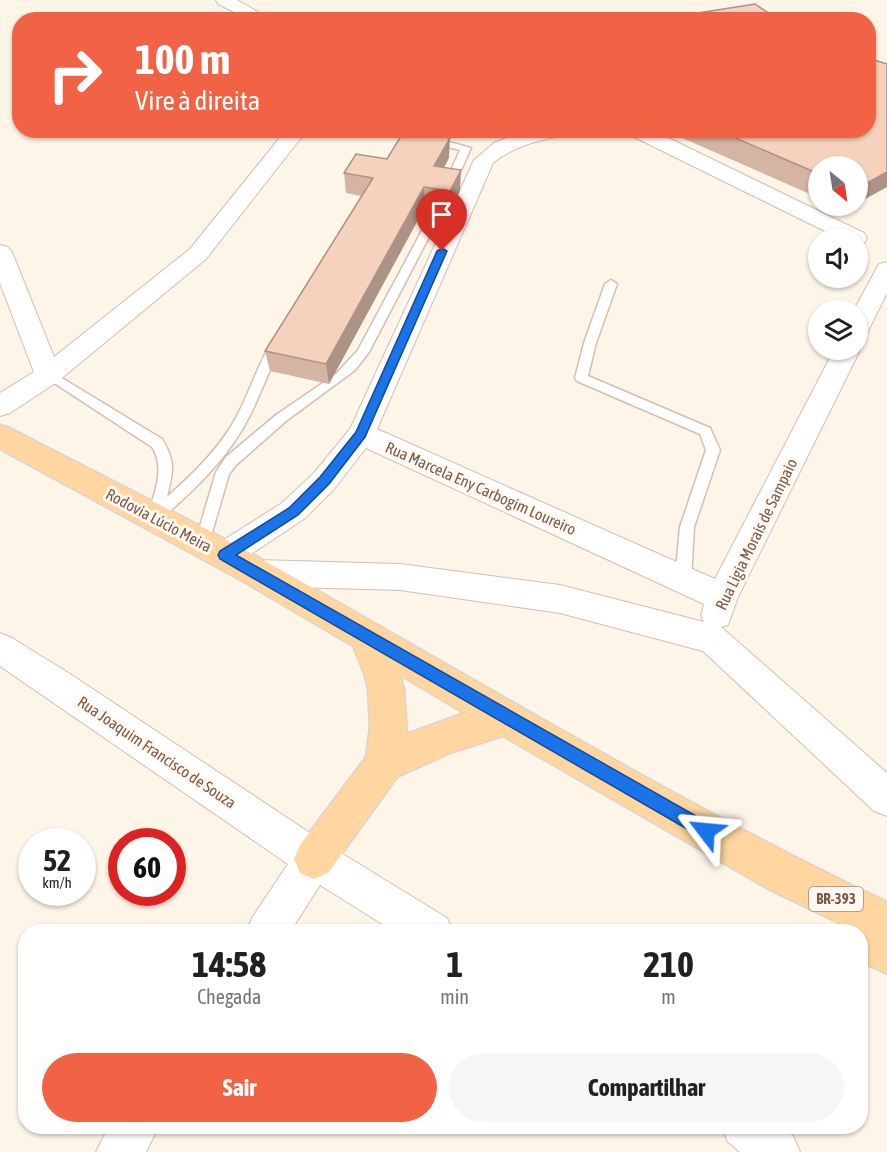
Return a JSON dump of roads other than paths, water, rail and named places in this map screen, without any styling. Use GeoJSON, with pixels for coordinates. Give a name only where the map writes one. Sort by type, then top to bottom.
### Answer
{"type":"FeatureCollection","features":[{"type":"Feature","properties":{"kind":"main road","name":"Rodovia Lúcio Meira"},"geometry":{"type":"LineString","coordinates":[[0,436],[62,471],[258,573],[506,718],[785,875],[887,924]]}},
{"type":"Feature","properties":{"kind":"main road"},"geometry":{"type":"LineString","coordinates":[[314,859],[384,764],[389,727],[386,689],[382,673],[365,635]]}},
{"type":"Feature","properties":{"kind":"main road"},"geometry":{"type":"LineString","coordinates":[[384,764],[464,728],[506,718]]}},
{"type":"Feature","properties":{"kind":"main road","name":"Rodovia Lúcio Meira"},"geometry":{"type":"LineString","coordinates":[[785,875],[849,924]]}},
{"type":"Feature","properties":{"kind":"main road","name":"Rodovia Lúcio Meira"},"geometry":{"type":"LineString","coordinates":[[868,938],[887,952]]}},
{"type":"Feature","properties":{"kind":"street"},"geometry":{"type":"LineString","coordinates":[[224,0],[248,12]]}},
{"type":"Feature","properties":{"kind":"street"},"geometry":{"type":"LineString","coordinates":[[0,406],[48,375],[198,254],[291,138]]}},
{"type":"Feature","properties":{"kind":"street"},"geometry":{"type":"LineString","coordinates":[[214,549],[293,511],[324,481],[361,434],[484,160],[493,152],[522,138]]}},
{"type":"Feature","properties":{"kind":"street"},"geometry":{"type":"LineString","coordinates":[[650,138],[834,228]]}},
{"type":"Feature","properties":{"kind":"street"},"geometry":{"type":"LineString","coordinates":[[868,244],[887,254]]}},
{"type":"Feature","properties":{"kind":"street"},"geometry":{"type":"LineString","coordinates":[[0,252],[4,274],[48,375]]}},
{"type":"Feature","properties":{"kind":"street"},"geometry":{"type":"LineString","coordinates":[[868,307],[887,269]]}},
{"type":"Feature","properties":{"kind":"street","name":"Rua Ligia Morais de Sampaio"},"geometry":{"type":"LineString","coordinates":[[713,639],[722,597],[842,360]]}},
{"type":"Feature","properties":{"kind":"street","name":"Rua Marcela Eny Carbogim Loureiro"},"geometry":{"type":"LineString","coordinates":[[361,434],[722,597]]}},
{"type":"Feature","properties":{"kind":"street"},"geometry":{"type":"LineString","coordinates":[[258,573],[400,577],[560,599],[713,639],[887,798]]}},
{"type":"Feature","properties":{"kind":"street","name":"Rua Joaquim Francisco de Souza"},"geometry":{"type":"LineString","coordinates":[[0,648],[58,684],[314,859],[420,924]]}},
{"type":"Feature","properties":{"kind":"street"},"geometry":{"type":"LineString","coordinates":[[271,924],[314,859]]}},
{"type":"Feature","properties":{"kind":"street"},"geometry":{"type":"LineString","coordinates":[[119,1152],[131,1134]]}},
{"type":"Feature","properties":{"kind":"street"},"geometry":{"type":"LineString","coordinates":[[754,1134],[777,1152]]}},
{"type":"Feature","properties":{"kind":"lane"},"geometry":{"type":"LineString","coordinates":[[420,138],[466,148],[448,189]]}},
{"type":"Feature","properties":{"kind":"lane"},"geometry":{"type":"LineString","coordinates":[[214,549],[223,472],[231,461],[260,435],[351,367],[363,352],[438,210]]}},
{"type":"Feature","properties":{"kind":"lane"},"geometry":{"type":"LineString","coordinates":[[611,284],[590,343],[581,378],[705,431],[713,450],[687,527],[683,579]]}},
{"type":"Feature","properties":{"kind":"lane"},"geometry":{"type":"LineString","coordinates":[[154,517],[186,487],[230,438],[239,425],[266,362],[281,336]]}},
{"type":"Feature","properties":{"kind":"lane"},"geometry":{"type":"LineString","coordinates":[[48,375],[157,443],[165,456],[166,474],[154,517]]}}]}
